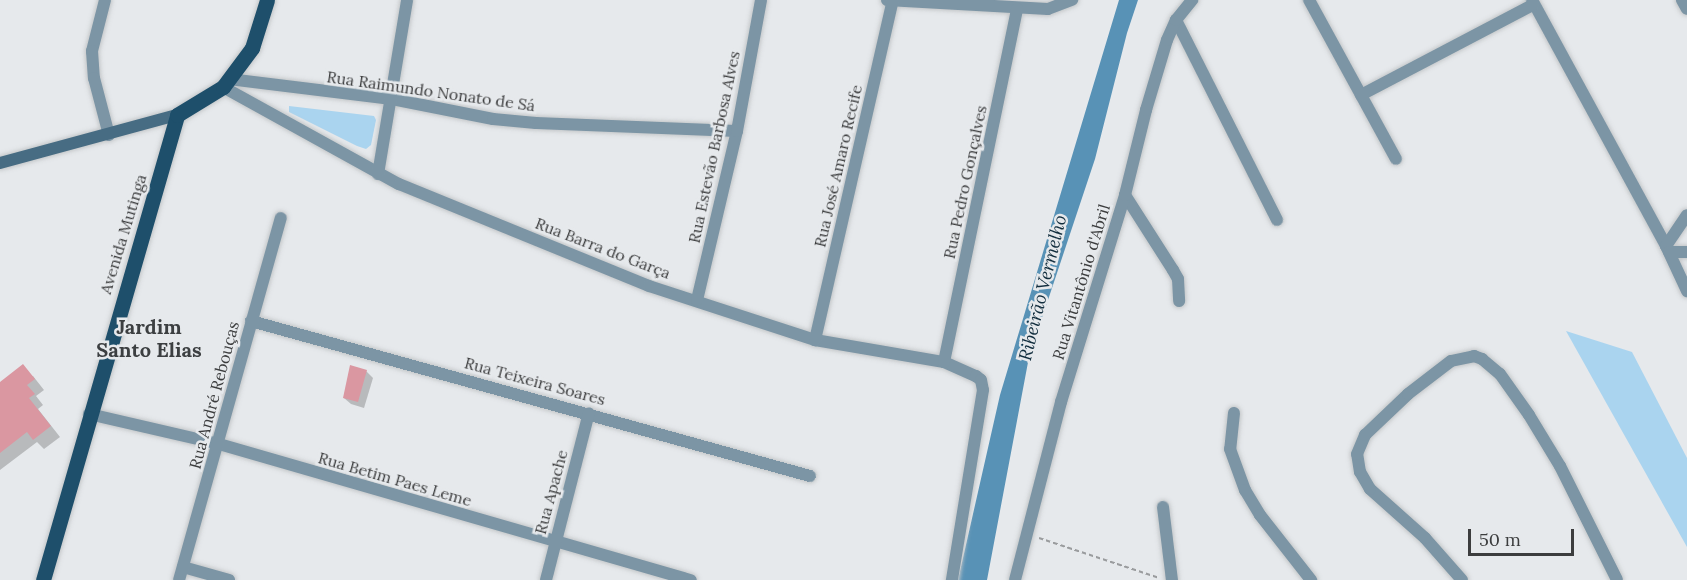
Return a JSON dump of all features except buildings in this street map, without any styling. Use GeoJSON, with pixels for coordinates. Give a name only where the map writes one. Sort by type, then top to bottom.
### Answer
{"type":"FeatureCollection","features":[{"type":"Feature","properties":{"kind":"main road"},"geometry":{"type":"LineString","coordinates":[[0,163],[177,115],[226,83],[252,48],[267,0]]}},
{"type":"Feature","properties":{"kind":"main road","name":"Avenida Mutinga"},"geometry":{"type":"LineString","coordinates":[[43,580],[177,115]]}},
{"type":"Feature","properties":{"kind":"street"},"geometry":{"type":"LineString","coordinates":[[105,0],[92,51],[94,78],[109,135]]}},
{"type":"Feature","properties":{"kind":"street"},"geometry":{"type":"LineString","coordinates":[[378,174],[407,0]]}},
{"type":"Feature","properties":{"kind":"street","name":"Rua Estevão Barbosa Alves"},"geometry":{"type":"LineString","coordinates":[[697,300],[737,131],[760,0]]}},
{"type":"Feature","properties":{"kind":"street"},"geometry":{"type":"LineString","coordinates":[[887,0],[1048,9],[1072,0]]}},
{"type":"Feature","properties":{"kind":"street","name":"Rua José Amaro Recife"},"geometry":{"type":"LineString","coordinates":[[815,340],[893,0]]}},
{"type":"Feature","properties":{"kind":"street","name":"Rua Vitantônio d'Abril"},"geometry":{"type":"LineString","coordinates":[[1015,580],[1061,402],[1125,195],[1146,110],[1167,40],[1176,20],[1192,0]]}},
{"type":"Feature","properties":{"kind":"street"},"geometry":{"type":"LineString","coordinates":[[1309,0],[1396,159]]}},
{"type":"Feature","properties":{"kind":"street"},"geometry":{"type":"LineString","coordinates":[[1682,0],[1687,9]]}},
{"type":"Feature","properties":{"kind":"street"},"geometry":{"type":"LineString","coordinates":[[1361,95],[1533,2],[1668,249],[1687,291]]}},
{"type":"Feature","properties":{"kind":"street","name":"Rua Pedro Gonçalves"},"geometry":{"type":"LineString","coordinates":[[944,362],[1017,8]]}},
{"type":"Feature","properties":{"kind":"street"},"geometry":{"type":"LineString","coordinates":[[1176,20],[1277,220]]}},
{"type":"Feature","properties":{"kind":"street","name":"Rua Raimundo Nonato de Sá"},"geometry":{"type":"LineString","coordinates":[[226,83],[392,99],[493,119],[536,123],[737,131]]}},
{"type":"Feature","properties":{"kind":"street","name":"Rua Barra do Garça"},"geometry":{"type":"LineString","coordinates":[[226,83],[378,174],[649,286],[815,340],[944,362],[976,375],[981,380],[983,390],[952,580]]}},
{"type":"Feature","properties":{"kind":"street"},"geometry":{"type":"LineString","coordinates":[[1125,195],[1178,279],[1179,301]]}},
{"type":"Feature","properties":{"kind":"street"},"geometry":{"type":"LineString","coordinates":[[1668,249],[1687,215]]}},
{"type":"Feature","properties":{"kind":"street","name":"Rua André Rebouças"},"geometry":{"type":"LineString","coordinates":[[179,580],[219,444],[280,218]]}},
{"type":"Feature","properties":{"kind":"street"},"geometry":{"type":"LineString","coordinates":[[1668,249],[1687,252]]}},
{"type":"Feature","properties":{"kind":"street","name":"Rua Teixeira Soares"},"geometry":{"type":"LineString","coordinates":[[251,321],[810,476]]}},
{"type":"Feature","properties":{"kind":"street"},"geometry":{"type":"LineString","coordinates":[[1462,580],[1425,538],[1370,489],[1360,472],[1357,454],[1365,435],[1407,394],[1451,361],[1474,356],[1482,359],[1500,374],[1529,416],[1560,466],[1617,580]]}},
{"type":"Feature","properties":{"kind":"street","name":"Rua Apache"},"geometry":{"type":"LineString","coordinates":[[546,580],[589,413]]}},
{"type":"Feature","properties":{"kind":"street","name":"Rua Betim Paes Leme"},"geometry":{"type":"LineString","coordinates":[[89,414],[219,444],[555,543],[691,580]]}},
{"type":"Feature","properties":{"kind":"street"},"geometry":{"type":"LineString","coordinates":[[1234,414],[1230,450],[1245,490],[1260,515],[1311,580]]}},
{"type":"Feature","properties":{"kind":"street"},"geometry":{"type":"LineString","coordinates":[[1163,507],[1172,580]]}},
{"type":"Feature","properties":{"kind":"street"},"geometry":{"type":"LineString","coordinates":[[183,567],[229,580]]}},
{"type":"Feature","properties":{"kind":"path"},"geometry":{"type":"LineString","coordinates":[[1028,534],[1166,580]]}},
{"type":"Feature","properties":{"kind":"shaded area"},"geometry":{"type":"Polygon","coordinates":[[[289,106],[374,116],[376,120],[371,145],[366,149],[357,146],[289,112],[289,106]]]}},
{"type":"Feature","properties":{"kind":"shaded area"},"geometry":{"type":"Polygon","coordinates":[[[1566,331],[1632,352],[1687,458],[1687,547],[1566,331]]]}},
{"type":"Feature","properties":{"kind":"water","name":"Ribeirão Vermelho"},"geometry":{"type":"Polygon","coordinates":[[[1119,0],[1138,0],[1127,33],[1095,159],[1029,357],[987,580],[958,580],[1000,395],[1119,0]]]}},
{"type":"Feature","properties":{"kind":"district","name":"Jardim Santo Elias"},"geometry":{"type":"Point","coordinates":[149,338]}}]}
